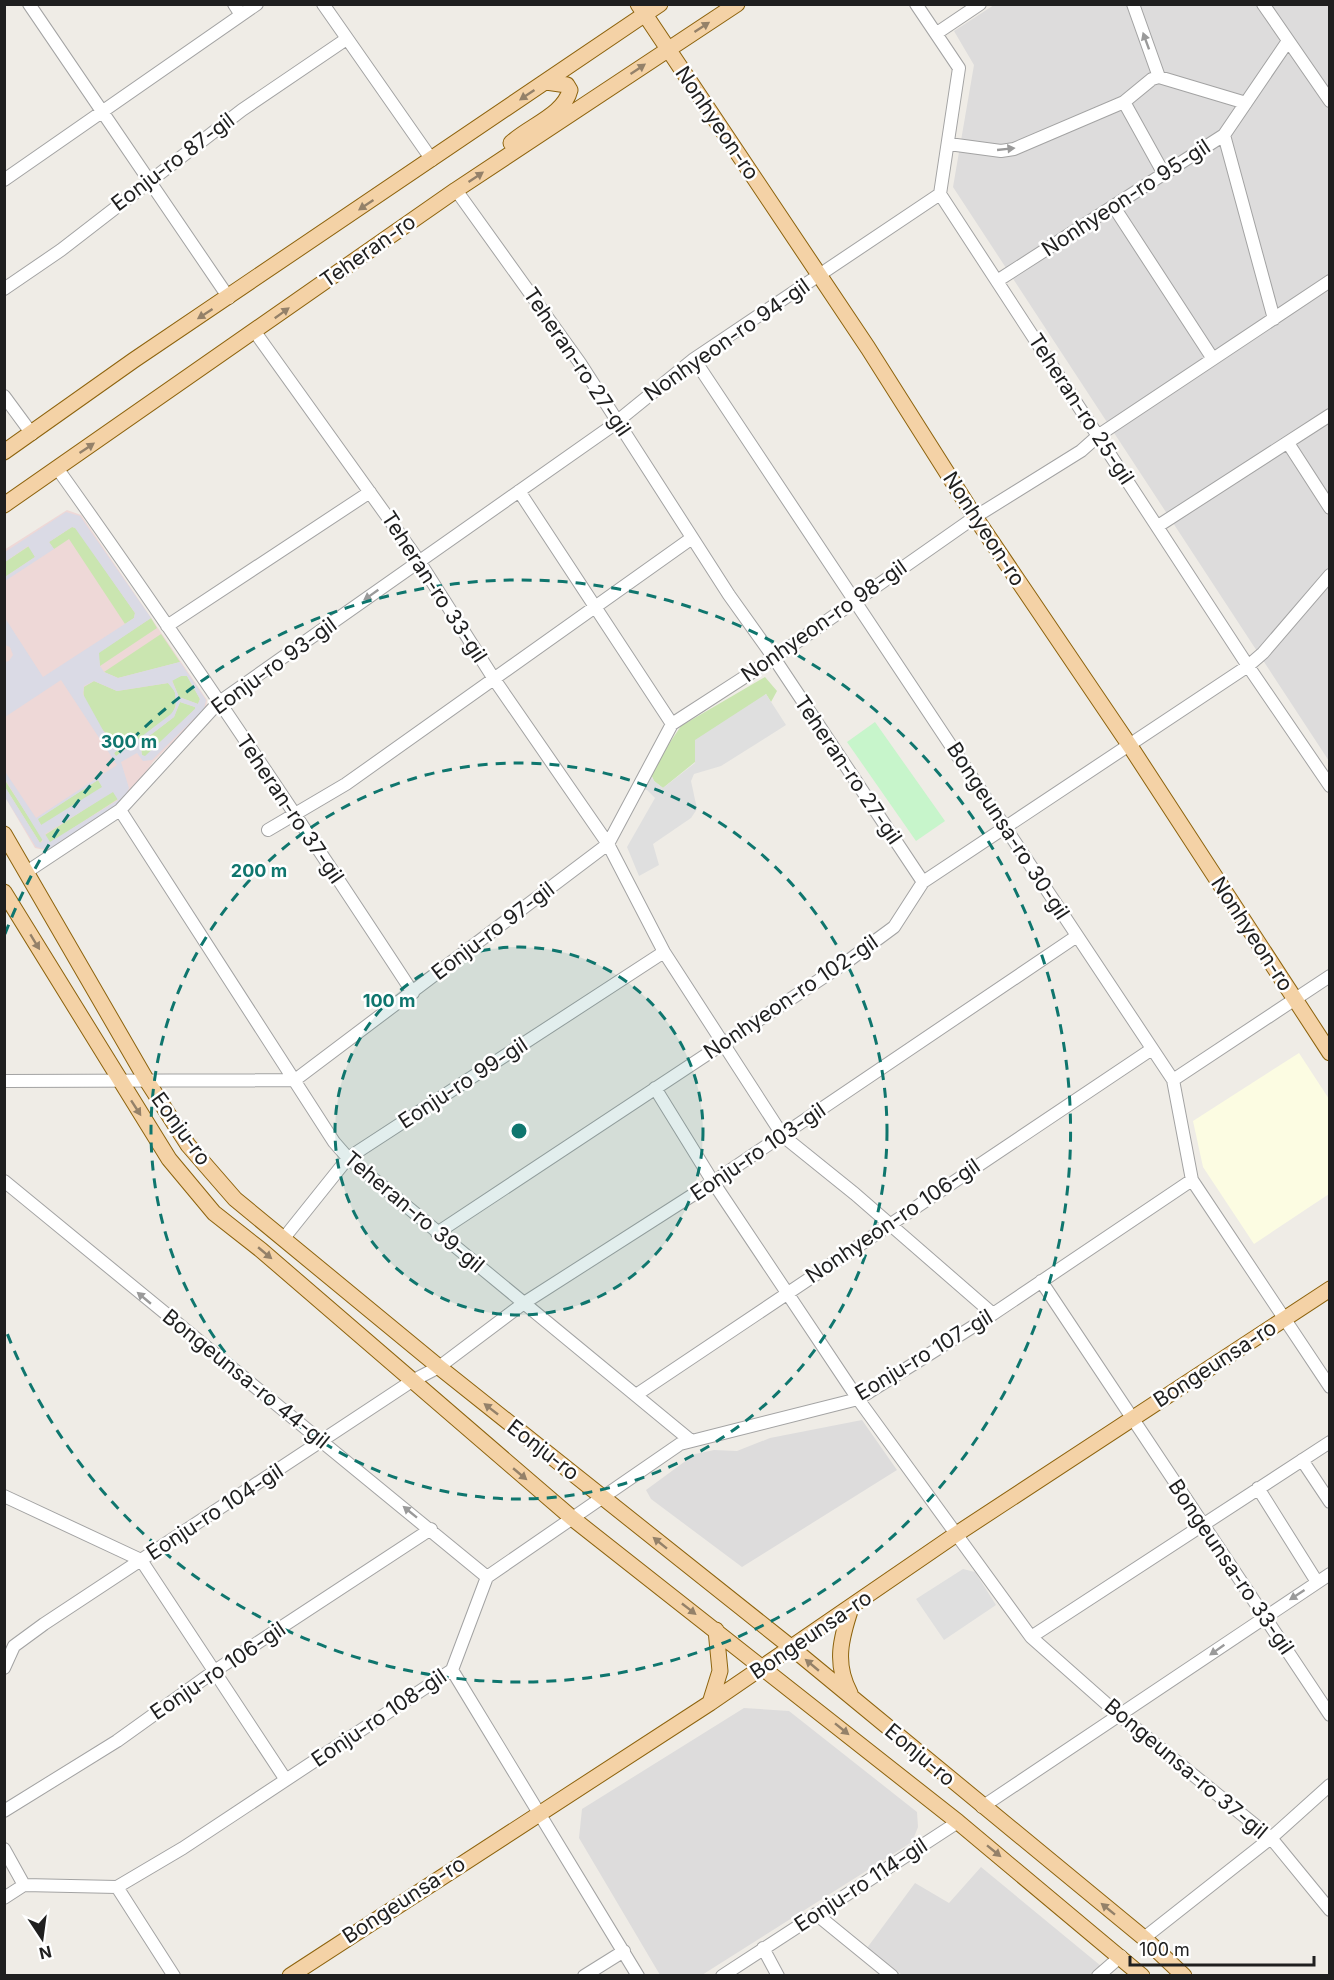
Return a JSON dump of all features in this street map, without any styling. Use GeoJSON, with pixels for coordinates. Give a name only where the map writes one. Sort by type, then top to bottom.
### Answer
{"type":"FeatureCollection","features":[{"type":"Feature","properties":{"kind":"main road","name":"Teheran-ro"},"geometry":{"type":"LineString","coordinates":[[4,452],[134,360],[546,82],[642,10],[660,4]]}},
{"type":"Feature","properties":{"kind":"main road","name":"Teheran-ro"},"geometry":{"type":"LineString","coordinates":[[4,505],[456,190],[737,4]]}},
{"type":"Feature","properties":{"kind":"main road","name":"Nonhyeon-ro"},"geometry":{"type":"LineString","coordinates":[[642,10],[819,275],[975,517],[1130,746],[1329,1053]]}},
{"type":"Feature","properties":{"kind":"main road"},"geometry":{"type":"LineString","coordinates":[[503,159],[507,147],[559,108],[568,97],[570,90],[567,85],[546,82]]}},
{"type":"Feature","properties":{"kind":"main road","name":"Eonju-ro"},"geometry":{"type":"LineString","coordinates":[[4,834],[147,1080],[188,1145],[236,1199],[439,1367],[792,1648],[982,1807],[1144,1938],[1184,1976]]}},
{"type":"Feature","properties":{"kind":"main road","name":"Eonju-ro"},"geometry":{"type":"LineString","coordinates":[[4,892],[119,1082],[169,1159],[214,1213],[261,1250],[572,1518],[958,1822],[1122,1956],[1142,1976]]}},
{"type":"Feature","properties":{"kind":"main road","name":"Bongeunsa-ro"},"geometry":{"type":"LineString","coordinates":[[290,1976],[710,1703],[955,1535],[1329,1289]]}},
{"type":"Feature","properties":{"kind":"main road"},"geometry":{"type":"LineString","coordinates":[[851,1608],[843,1631],[839,1657],[841,1675],[852,1699]]}},
{"type":"Feature","properties":{"kind":"main road"},"geometry":{"type":"LineString","coordinates":[[710,1703],[720,1671],[716,1630]]}},
{"type":"Feature","properties":{"kind":"street"},"geometry":{"type":"LineString","coordinates":[[29,4],[100,113],[149,179],[229,298]]}},
{"type":"Feature","properties":{"kind":"street"},"geometry":{"type":"LineString","coordinates":[[4,180],[100,113],[237,10],[256,4]]}},
{"type":"Feature","properties":{"kind":"street"},"geometry":{"type":"LineString","coordinates":[[322,4],[345,40],[432,160]]}},
{"type":"Feature","properties":{"kind":"street"},"geometry":{"type":"LineString","coordinates":[[916,4],[959,68],[940,194]]}},
{"type":"Feature","properties":{"kind":"street"},"geometry":{"type":"LineString","coordinates":[[937,33],[980,4]]}},
{"type":"Feature","properties":{"kind":"street"},"geometry":{"type":"LineString","coordinates":[[1133,4],[1159,76]]}},
{"type":"Feature","properties":{"kind":"street"},"geometry":{"type":"LineString","coordinates":[[1263,4],[1329,100]]}},
{"type":"Feature","properties":{"kind":"street","name":"Eonju-ro 87-gil"},"geometry":{"type":"LineString","coordinates":[[4,289],[60,250],[149,179],[242,110],[345,40]]}},
{"type":"Feature","properties":{"kind":"street","name":"Nonhyeon-ro 95-gil"},"geometry":{"type":"LineString","coordinates":[[997,281],[1224,135],[1288,41]]}},
{"type":"Feature","properties":{"kind":"street"},"geometry":{"type":"LineString","coordinates":[[948,144],[1001,151],[1014,149],[1124,102],[1159,76],[1246,104]]}},
{"type":"Feature","properties":{"kind":"street"},"geometry":{"type":"LineString","coordinates":[[1124,102],[1164,174]]}},
{"type":"Feature","properties":{"kind":"street"},"geometry":{"type":"LineString","coordinates":[[1224,135],[1274,319]]}},
{"type":"Feature","properties":{"kind":"street","name":"Teheran-ro 27-gil"},"geometry":{"type":"LineString","coordinates":[[456,190],[567,345],[692,538],[923,882]]}},
{"type":"Feature","properties":{"kind":"street","name":"Nonhyeon-ro 94-gil"},"geometry":{"type":"LineString","coordinates":[[419,561],[609,428],[694,359],[940,194]]}},
{"type":"Feature","properties":{"kind":"street","name":"Teheran-ro 25-gil"},"geometry":{"type":"LineString","coordinates":[[940,194],[1329,786]]}},
{"type":"Feature","properties":{"kind":"street"},"geometry":{"type":"LineString","coordinates":[[1114,207],[1213,359]]}},
{"type":"Feature","properties":{"kind":"street","name":"Nonhyeon-ro 98-gil"},"geometry":{"type":"LineString","coordinates":[[608,844],[672,724],[774,658],[975,517],[1082,451],[1099,435],[1329,281]]}},
{"type":"Feature","properties":{"kind":"street","name":"Teheran-ro 33-gil"},"geometry":{"type":"LineString","coordinates":[[255,332],[419,561],[494,679],[608,844],[664,952],[783,1136],[855,1194],[993,1314]]}},
{"type":"Feature","properties":{"kind":"street","name":"Bongeunsa-ro 30-gil"},"geometry":{"type":"LineString","coordinates":[[694,359],[856,599],[1005,829],[1173,1080],[1192,1180],[1329,1387]]}},
{"type":"Feature","properties":{"kind":"street"},"geometry":{"type":"LineString","coordinates":[[4,396],[32,434]]}},
{"type":"Feature","properties":{"kind":"street"},"geometry":{"type":"LineString","coordinates":[[1158,526],[1329,415]]}},
{"type":"Feature","properties":{"kind":"street"},"geometry":{"type":"LineString","coordinates":[[1288,443],[1329,508]]}},
{"type":"Feature","properties":{"kind":"street","name":"Teheran-ro 37-gil"},"geometry":{"type":"LineString","coordinates":[[57,468],[296,815],[413,993]]}},
{"type":"Feature","properties":{"kind":"street"},"geometry":{"type":"LineString","coordinates":[[519,491],[672,724]]}},
{"type":"Feature","properties":{"kind":"street"},"geometry":{"type":"LineString","coordinates":[[167,626],[370,492]]}},
{"type":"Feature","properties":{"kind":"street"},"geometry":{"type":"LineString","coordinates":[[268,830],[346,784],[597,608],[692,538]]}},
{"type":"Feature","properties":{"kind":"street","name":"Eonju-ro 93-gil"},"geometry":{"type":"LineString","coordinates":[[28,872],[120,810],[218,703],[419,561]]}},
{"type":"Feature","properties":{"kind":"street","name":"Nonhyeon-ro 102-gil"},"geometry":{"type":"LineString","coordinates":[[437,1233],[848,960],[894,927],[923,882],[1248,666],[1263,653],[1329,577]]}},
{"type":"Feature","properties":{"kind":"street","name":"Teheran-ro 39-gil"},"geometry":{"type":"LineString","coordinates":[[120,810],[334,1142],[348,1158],[690,1440]]}},
{"type":"Feature","properties":{"kind":"street","name":"Eonju-ro 97-gil"},"geometry":{"type":"LineString","coordinates":[[295,1080],[413,993],[479,939],[608,844]]}},
{"type":"Feature","properties":{"kind":"street","name":"Eonju-ro 103-gil"},"geometry":{"type":"LineString","coordinates":[[439,1367],[524,1303],[783,1136],[1077,936]]}},
{"type":"Feature","properties":{"kind":"street","name":"Eonju-ro 99-gil"},"geometry":{"type":"LineString","coordinates":[[284,1238],[348,1158],[664,952]]}},
{"type":"Feature","properties":{"kind":"street"},"geometry":{"type":"LineString","coordinates":[[1173,1080],[1329,976]]}},
{"type":"Feature","properties":{"kind":"street","name":"Nonhyeon-ro 106-gil"},"geometry":{"type":"LineString","coordinates":[[636,1395],[1152,1049]]}},
{"type":"Feature","properties":{"kind":"street"},"geometry":{"type":"LineString","coordinates":[[4,1081],[295,1080]]}},
{"type":"Feature","properties":{"kind":"street","name":"Bongeunsa-ro 37-gil"},"geometry":{"type":"LineString","coordinates":[[655,1088],[713,1182],[858,1399],[1031,1637],[1118,1714],[1270,1838],[1329,1908]]}},
{"type":"Feature","properties":{"kind":"street","name":"Eonju-ro 107-gil"},"geometry":{"type":"LineString","coordinates":[[602,1497],[680,1444],[690,1440],[858,1399],[993,1314],[1192,1180]]}},
{"type":"Feature","properties":{"kind":"street","name":"Bongeunsa-ro 44-gil"},"geometry":{"type":"LineString","coordinates":[[4,1181],[487,1577]]}},
{"type":"Feature","properties":{"kind":"street","name":"Bongeunsa-ro 33-gil"},"geometry":{"type":"LineString","coordinates":[[1041,1281],[1329,1715]]}},
{"type":"Feature","properties":{"kind":"street","name":"Eonju-ro 104-gil"},"geometry":{"type":"LineString","coordinates":[[4,1668],[9,1643],[141,1560],[412,1381],[439,1367]]}},
{"type":"Feature","properties":{"kind":"street"},"geometry":{"type":"LineString","coordinates":[[1031,1637],[1329,1442]]}},
{"type":"Feature","properties":{"kind":"street"},"geometry":{"type":"LineString","coordinates":[[1302,1460],[1329,1502]]}},
{"type":"Feature","properties":{"kind":"street"},"geometry":{"type":"LineString","coordinates":[[1258,1488],[1317,1582]]}},
{"type":"Feature","properties":{"kind":"street"},"geometry":{"type":"LineString","coordinates":[[4,1496],[141,1560],[216,1670],[286,1780]]}},
{"type":"Feature","properties":{"kind":"street"},"geometry":{"type":"LineString","coordinates":[[487,1577],[602,1497]]}},
{"type":"Feature","properties":{"kind":"street","name":"Eonju-ro 106-gil"},"geometry":{"type":"LineString","coordinates":[[4,1811],[117,1741],[216,1670],[431,1529]]}},
{"type":"Feature","properties":{"kind":"street"},"geometry":{"type":"LineString","coordinates":[[982,1807],[1329,1574]]}},
{"type":"Feature","properties":{"kind":"street","name":"Eonju-ro 108-gil"},"geometry":{"type":"LineString","coordinates":[[117,1887],[183,1848],[452,1670],[487,1577]]}},
{"type":"Feature","properties":{"kind":"street"},"geometry":{"type":"LineString","coordinates":[[452,1670],[638,1976]]}},
{"type":"Feature","properties":{"kind":"street"},"geometry":{"type":"LineString","coordinates":[[1144,1938],[1270,1838],[1329,1785]]}},
{"type":"Feature","properties":{"kind":"street","name":"Eonju-ro 114-gil"},"geometry":{"type":"LineString","coordinates":[[722,1976],[958,1822]]}},
{"type":"Feature","properties":{"kind":"street"},"geometry":{"type":"LineString","coordinates":[[4,1849],[24,1885]]}},
{"type":"Feature","properties":{"kind":"street"},"geometry":{"type":"LineString","coordinates":[[4,1898],[24,1885],[117,1887],[174,1976]]}},
{"type":"Feature","properties":{"kind":"street"},"geometry":{"type":"LineString","coordinates":[[816,1914],[892,1976]]}},
{"type":"Feature","properties":{"kind":"street"},"geometry":{"type":"LineString","coordinates":[[763,1948],[778,1976]]}},
{"type":"Feature","properties":{"kind":"street"},"geometry":{"type":"LineString","coordinates":[[584,1976],[624,1951]]}},
{"type":"Feature","properties":{"kind":"street"},"geometry":{"type":"LineString","coordinates":[[1098,1976],[1122,1956]]}},
{"type":"Feature","properties":{"kind":"shaded area"},"geometry":{"type":"Polygon","coordinates":[[[994,5],[1329,5],[1329,761],[953,187],[974,65],[954,31],[994,5]]]}},
{"type":"Feature","properties":{"kind":"shaded area"},"geometry":{"type":"Polygon","coordinates":[[[67,510],[81,515],[207,700],[206,709],[153,762],[128,799],[49,851],[35,848],[5,797],[4,550],[67,510]]]}},
{"type":"Feature","properties":{"kind":"shaded area"},"geometry":{"type":"Polygon","coordinates":[[[66,512],[80,516],[151,618],[99,653],[100,666],[104,672],[118,678],[180,662],[206,700],[204,709],[152,760],[143,761],[137,753],[121,762],[129,788],[122,803],[49,850],[36,847],[5,797],[5,787],[40,843],[43,841],[5,779],[4,770],[36,818],[117,765],[61,680],[5,717],[5,662],[9,661],[13,655],[10,647],[5,645],[5,618],[43,677],[134,618],[135,613],[75,528],[72,527],[49,542],[54,549],[5,581],[5,577],[35,557],[28,546],[5,562],[5,552],[66,512]],[[181,676],[172,681],[179,697],[198,704],[200,699],[187,676],[181,676]],[[94,681],[84,686],[83,694],[104,732],[122,743],[122,747],[114,753],[116,756],[171,714],[176,707],[175,692],[168,683],[117,691],[94,681]],[[180,702],[174,717],[140,743],[142,755],[145,756],[195,707],[180,702]],[[98,780],[38,819],[41,825],[102,787],[98,780]],[[113,792],[45,834],[50,842],[118,800],[113,792]]]}},
{"type":"Feature","properties":{"kind":"shaded area"},"geometry":{"type":"Polygon","coordinates":[[[766,694],[786,725],[721,766],[694,774],[691,781],[697,809],[691,818],[653,844],[659,865],[639,876],[627,847],[655,798],[647,790],[641,790],[650,773],[654,781],[663,788],[695,763],[695,740],[766,694]]]}},
{"type":"Feature","properties":{"kind":"shaded area"},"geometry":{"type":"Polygon","coordinates":[[[1299,1053],[1329,1099],[1329,1194],[1254,1244],[1203,1167],[1193,1121],[1299,1053]]]}},
{"type":"Feature","properties":{"kind":"shaded area"},"geometry":{"type":"Polygon","coordinates":[[[862,1420],[897,1470],[742,1567],[651,1499],[646,1490],[695,1454],[714,1450],[737,1451],[770,1438],[862,1420]]]}},
{"type":"Feature","properties":{"kind":"shaded area"},"geometry":{"type":"Polygon","coordinates":[[[963,1569],[975,1572],[996,1605],[944,1640],[916,1599],[963,1569]]]}},
{"type":"Feature","properties":{"kind":"shaded area"},"geometry":{"type":"Polygon","coordinates":[[[744,1708],[789,1711],[917,1812],[918,1827],[912,1842],[702,1975],[660,1975],[579,1838],[582,1809],[744,1708]]]}},
{"type":"Feature","properties":{"kind":"shaded area"},"geometry":{"type":"Polygon","coordinates":[[[981,1867],[1101,1966],[1089,1975],[902,1975],[867,1948],[915,1883],[949,1903],[981,1867]]]}},
{"type":"Feature","properties":{"kind":"green space"},"geometry":{"type":"Polygon","coordinates":[[[72,527],[76,528],[135,613],[134,618],[125,624],[69,539],[54,549],[49,542],[72,527]]]}},
{"type":"Feature","properties":{"kind":"green space"},"geometry":{"type":"Polygon","coordinates":[[[29,546],[35,557],[5,577],[5,562],[29,546]]]}},
{"type":"Feature","properties":{"kind":"green space"},"geometry":{"type":"Polygon","coordinates":[[[151,618],[157,628],[100,666],[98,653],[151,618]]]}},
{"type":"Feature","properties":{"kind":"green space"},"geometry":{"type":"Polygon","coordinates":[[[161,634],[180,662],[118,678],[104,672],[161,634]]]}},
{"type":"Feature","properties":{"kind":"green space"},"geometry":{"type":"Polygon","coordinates":[[[187,676],[200,699],[198,704],[179,697],[172,680],[187,676]]]}},
{"type":"Feature","properties":{"kind":"green space"},"geometry":{"type":"Polygon","coordinates":[[[765,677],[777,691],[771,702],[766,694],[695,762],[663,788],[654,781],[650,772],[681,726],[765,677]]]}},
{"type":"Feature","properties":{"kind":"green space"},"geometry":{"type":"Polygon","coordinates":[[[94,681],[117,691],[168,683],[175,694],[174,710],[172,714],[116,757],[114,753],[123,745],[101,728],[86,704],[84,687],[94,681]]]}},
{"type":"Feature","properties":{"kind":"green space"},"geometry":{"type":"Polygon","coordinates":[[[180,702],[195,707],[195,709],[145,757],[142,755],[140,743],[174,717],[180,702]]]}},
{"type":"Feature","properties":{"kind":"green space"},"geometry":{"type":"Polygon","coordinates":[[[875,722],[945,821],[916,841],[847,742],[875,722]]]}},
{"type":"Feature","properties":{"kind":"green space"},"geometry":{"type":"Polygon","coordinates":[[[4,779],[43,839],[40,843],[5,787],[4,779]]]}},
{"type":"Feature","properties":{"kind":"green space"},"geometry":{"type":"Polygon","coordinates":[[[98,780],[103,787],[42,826],[37,819],[98,780]]]}},
{"type":"Feature","properties":{"kind":"green space"},"geometry":{"type":"Polygon","coordinates":[[[113,791],[118,799],[50,843],[45,835],[113,791]]]}}]}
